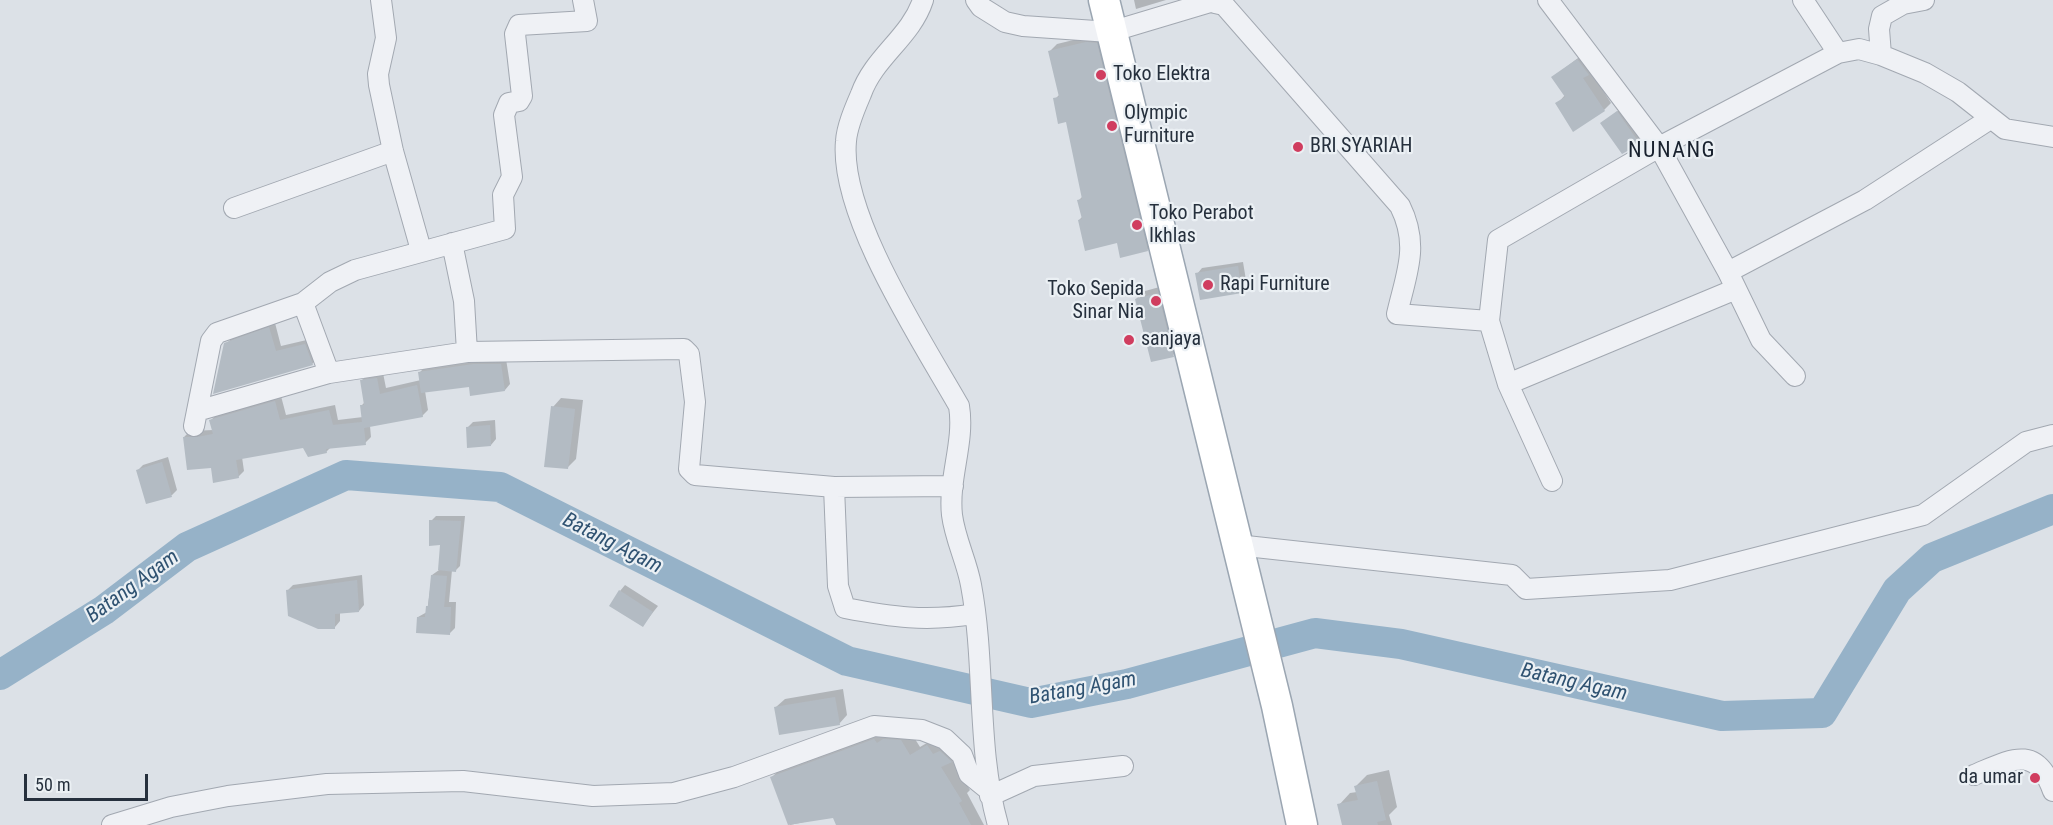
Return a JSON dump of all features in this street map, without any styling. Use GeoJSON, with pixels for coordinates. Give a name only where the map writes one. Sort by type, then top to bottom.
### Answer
{"type":"FeatureCollection","features":[{"type":"Feature","properties":{"kind":"main road"},"geometry":{"type":"LineString","coordinates":[[1104,0],[1277,706],[1302,825]]}},
{"type":"Feature","properties":{"kind":"street"},"geometry":{"type":"LineString","coordinates":[[381,0],[386,38],[378,74],[393,151],[421,250]]}},
{"type":"Feature","properties":{"kind":"street"},"geometry":{"type":"LineString","coordinates":[[583,0],[587,21],[519,25],[515,34],[522,96],[519,101],[509,103],[504,115],[512,177],[503,195],[505,229],[421,250],[355,270],[330,282],[303,303],[217,333],[211,340],[195,418],[328,373],[467,352],[684,349],[688,354],[695,402],[689,469],[695,475],[834,487],[952,486]]}},
{"type":"Feature","properties":{"kind":"street"},"geometry":{"type":"LineString","coordinates":[[923,0],[913,23],[882,58],[862,91],[846,141],[848,179],[869,243],[959,406],[961,419],[952,486],[952,515],[971,586],[983,737],[990,794],[998,825]]}},
{"type":"Feature","properties":{"kind":"street"},"geometry":{"type":"LineString","coordinates":[[976,0],[981,7],[1005,22],[1023,26],[1110,32],[1216,1],[1224,5],[1400,206],[1408,223],[1412,260],[1397,314],[1489,321]]}},
{"type":"Feature","properties":{"kind":"street"},"geometry":{"type":"LineString","coordinates":[[1548,0],[1659,147],[1732,280],[1761,340],[1795,376]]}},
{"type":"Feature","properties":{"kind":"street"},"geometry":{"type":"LineString","coordinates":[[1803,0],[1838,53]]}},
{"type":"Feature","properties":{"kind":"street"},"geometry":{"type":"LineString","coordinates":[[1881,55],[1877,8],[1924,0]]}},
{"type":"Feature","properties":{"kind":"street"},"geometry":{"type":"LineString","coordinates":[[1552,481],[1508,384],[1489,321],[1498,240],[1659,147],[1838,53],[1859,49],[1881,55],[1925,73],[1958,92],[2005,129],[2053,136]]}},
{"type":"Feature","properties":{"kind":"street"},"geometry":{"type":"LineString","coordinates":[[1508,384],[1732,280],[1865,200],[1990,119]]}},
{"type":"Feature","properties":{"kind":"street"},"geometry":{"type":"LineString","coordinates":[[234,208],[393,151]]}},
{"type":"Feature","properties":{"kind":"street"},"geometry":{"type":"LineString","coordinates":[[452,243],[464,302],[467,352]]}},
{"type":"Feature","properties":{"kind":"street"},"geometry":{"type":"LineString","coordinates":[[303,303],[328,373]]}},
{"type":"Feature","properties":{"kind":"street"},"geometry":{"type":"LineString","coordinates":[[1237,545],[1512,574],[1526,589],[1670,580],[1923,515],[2026,442],[2053,435]]}},
{"type":"Feature","properties":{"kind":"street"},"geometry":{"type":"LineString","coordinates":[[834,487],[838,586],[845,608],[900,619],[939,619],[974,614]]}},
{"type":"Feature","properties":{"kind":"street"},"geometry":{"type":"LineString","coordinates":[[111,825],[146,820],[228,796],[327,784],[463,781],[593,796],[674,793],[734,777],[874,726],[922,730],[945,739],[962,755],[969,774],[990,794]]}},
{"type":"Feature","properties":{"kind":"street"},"geometry":{"type":"LineString","coordinates":[[1974,775],[2014,759],[2023,759],[2036,763],[2046,772],[2053,791]]}},
{"type":"Feature","properties":{"kind":"street"},"geometry":{"type":"LineString","coordinates":[[990,794],[1034,776],[1123,766]]}},
{"type":"Feature","properties":{"kind":"building"},"geometry":{"type":"Polygon","coordinates":[[[1086,42],[1097,43],[1148,251],[1120,258],[1117,243],[1085,251],[1078,220],[1082,219],[1077,200],[1082,199],[1066,122],[1058,124],[1053,98],[1059,97],[1048,51],[1086,42]]]}},
{"type":"Feature","properties":{"kind":"building"},"geometry":{"type":"Polygon","coordinates":[[[1577,59],[1589,75],[1583,78],[1605,111],[1573,132],[1555,103],[1565,97],[1551,77],[1577,59]]]}},
{"type":"Feature","properties":{"kind":"building"},"geometry":{"type":"Polygon","coordinates":[[[1617,111],[1640,144],[1622,154],[1600,123],[1617,111]]]}},
{"type":"Feature","properties":{"kind":"building"},"geometry":{"type":"Polygon","coordinates":[[[1238,266],[1242,293],[1200,300],[1195,273],[1238,266]]]}},
{"type":"Feature","properties":{"kind":"building"},"geometry":{"type":"Polygon","coordinates":[[[1158,293],[1174,357],[1151,362],[1135,299],[1158,293]]]}},
{"type":"Feature","properties":{"kind":"building"},"geometry":{"type":"Polygon","coordinates":[[[269,327],[276,351],[305,344],[313,365],[213,394],[224,343],[269,327]]]}},
{"type":"Feature","properties":{"kind":"building"},"geometry":{"type":"Polygon","coordinates":[[[474,364],[501,364],[505,391],[470,396],[469,387],[421,393],[418,372],[474,364]]]}},
{"type":"Feature","properties":{"kind":"building"},"geometry":{"type":"Polygon","coordinates":[[[377,378],[380,394],[417,385],[423,417],[364,428],[366,445],[326,449],[327,453],[308,457],[303,448],[236,460],[239,478],[213,483],[211,468],[187,470],[183,437],[213,434],[209,420],[275,401],[280,420],[329,410],[333,425],[362,422],[360,405],[364,405],[360,380],[377,378]]]}},
{"type":"Feature","properties":{"kind":"building"},"geometry":{"type":"Polygon","coordinates":[[[551,406],[575,409],[568,469],[544,467],[551,406]]]}},
{"type":"Feature","properties":{"kind":"building"},"geometry":{"type":"Polygon","coordinates":[[[490,425],[491,446],[467,448],[466,427],[490,425]]]}},
{"type":"Feature","properties":{"kind":"building"},"geometry":{"type":"Polygon","coordinates":[[[162,462],[172,497],[146,504],[136,470],[162,462]]]}},
{"type":"Feature","properties":{"kind":"building"},"geometry":{"type":"Polygon","coordinates":[[[429,520],[461,521],[456,572],[438,570],[440,545],[429,546],[429,520]]]}},
{"type":"Feature","properties":{"kind":"building"},"geometry":{"type":"Polygon","coordinates":[[[431,575],[447,576],[444,607],[451,607],[450,635],[416,633],[417,617],[425,617],[426,606],[428,606],[431,575]]]}},
{"type":"Feature","properties":{"kind":"building"},"geometry":{"type":"Polygon","coordinates":[[[357,580],[359,612],[335,614],[335,629],[318,629],[288,616],[286,590],[357,580]]]}},
{"type":"Feature","properties":{"kind":"building"},"geometry":{"type":"Polygon","coordinates":[[[619,590],[653,612],[643,627],[609,606],[619,590]]]}},
{"type":"Feature","properties":{"kind":"building"},"geometry":{"type":"Polygon","coordinates":[[[835,697],[840,725],[779,735],[774,707],[835,697]]]}},
{"type":"Feature","properties":{"kind":"building"},"geometry":{"type":"Polygon","coordinates":[[[874,739],[877,743],[883,739],[901,740],[910,755],[927,745],[933,754],[940,751],[952,762],[941,767],[962,801],[959,803],[971,825],[836,825],[833,818],[788,825],[770,777],[874,739]]]}},
{"type":"Feature","properties":{"kind":"building"},"geometry":{"type":"Polygon","coordinates":[[[1377,781],[1386,820],[1377,822],[1378,825],[1342,825],[1337,804],[1358,800],[1354,786],[1377,781]]]}},
{"type":"Feature","properties":{"kind":"waterway","name":"Batang Agam"},"geometry":{"type":"LineString","coordinates":[[0,675],[104,610],[187,547],[346,475],[500,487],[847,661],[1031,703],[1127,684],[1315,633],[1401,644],[1722,716],[1822,713],[1897,590],[1932,558],[2053,509]]}},
{"type":"Feature","properties":{"kind":"place","name":"Toko Elektra"},"geometry":{"type":"Point","coordinates":[1101,75]}},
{"type":"Feature","properties":{"kind":"place","name":"Olympic Furniture"},"geometry":{"type":"Point","coordinates":[1112,126]}},
{"type":"Feature","properties":{"kind":"place","name":"BRI SYARIAH"},"geometry":{"type":"Point","coordinates":[1298,147]}},
{"type":"Feature","properties":{"kind":"place","name":"Toko Perabot Ikhlas"},"geometry":{"type":"Point","coordinates":[1137,225]}},
{"type":"Feature","properties":{"kind":"place","name":"Rapi Furniture"},"geometry":{"type":"Point","coordinates":[1208,285]}},
{"type":"Feature","properties":{"kind":"place","name":"Toko Sepida Sinar Nia"},"geometry":{"type":"Point","coordinates":[1156,301]}},
{"type":"Feature","properties":{"kind":"place","name":"sanjaya"},"geometry":{"type":"Point","coordinates":[1129,340]}},
{"type":"Feature","properties":{"kind":"place","name":"da umar"},"geometry":{"type":"Point","coordinates":[2035,778]}},
{"type":"Feature","properties":{"kind":"district","name":"NUNANG"},"geometry":{"type":"Point","coordinates":[1672,151]}}]}
